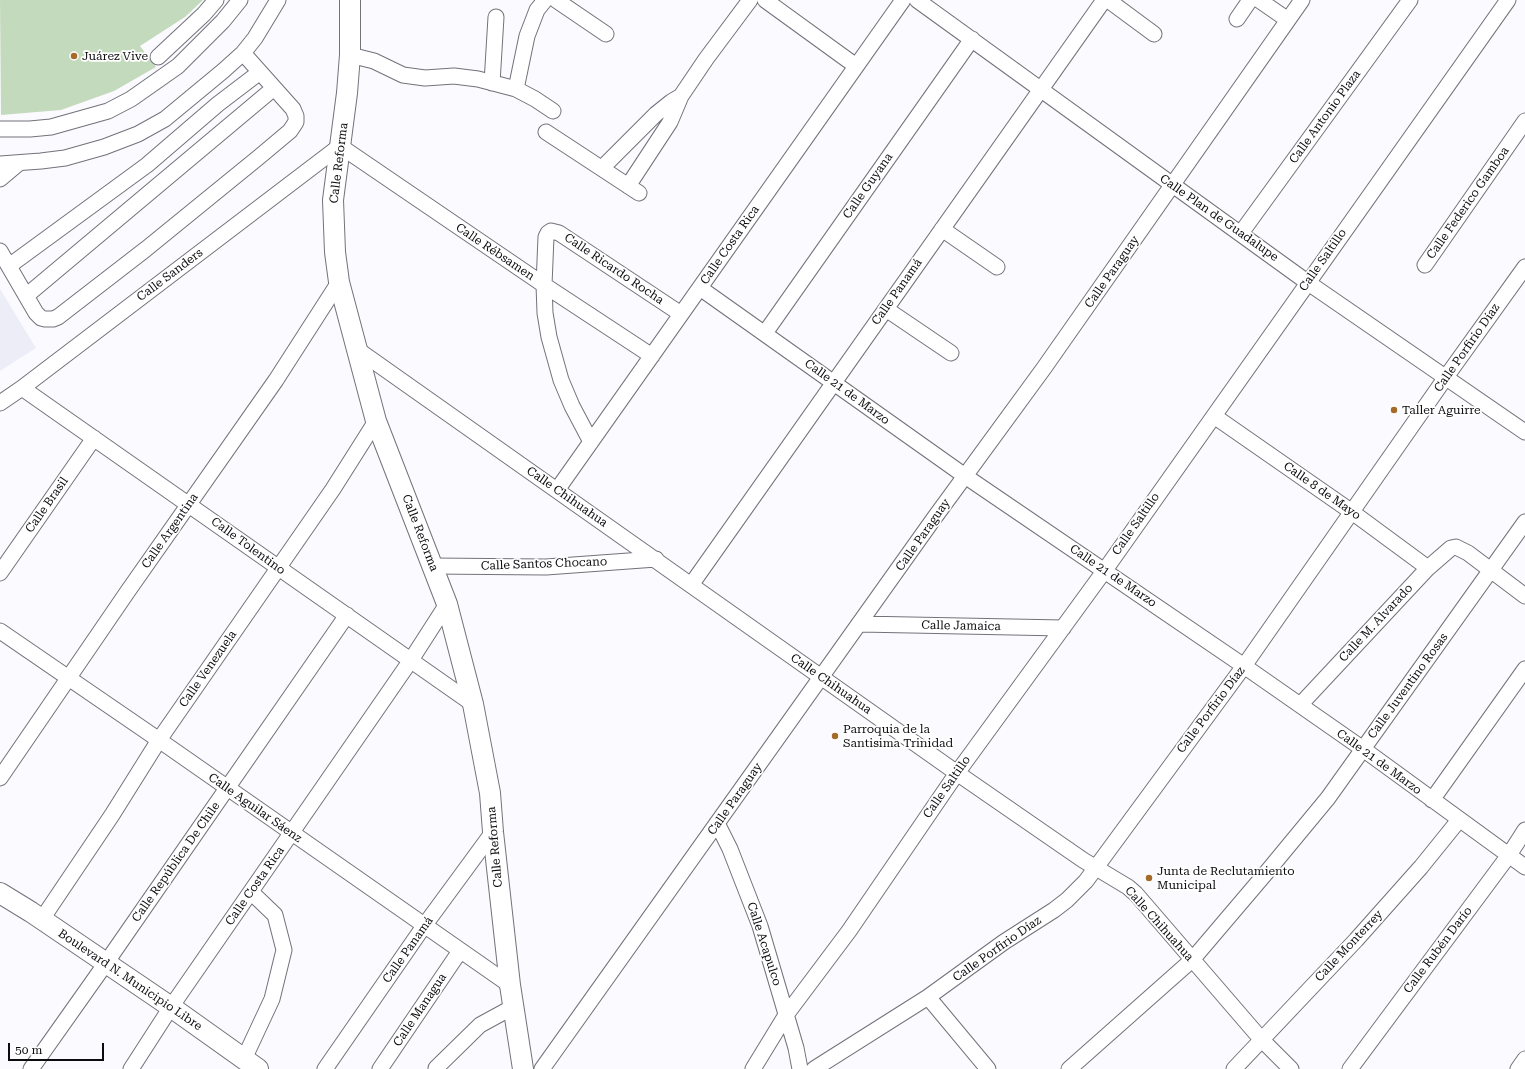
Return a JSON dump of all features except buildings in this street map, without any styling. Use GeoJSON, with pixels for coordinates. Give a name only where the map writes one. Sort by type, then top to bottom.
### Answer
{"type":"FeatureCollection","features":[{"type":"Feature","properties":{"kind":"main road","name":"Calle Reforma"},"geometry":{"type":"LineString","coordinates":[[350,0],[350,55],[347,93],[333,200],[335,252],[339,282],[376,421],[447,604],[474,704],[490,793],[510,985],[523,1069]]}},
{"type":"Feature","properties":{"kind":"main road","name":"Boulevard N. Municipio Libre"},"geometry":{"type":"LineString","coordinates":[[0,888],[36,916],[172,1007],[251,1064]]}},
{"type":"Feature","properties":{"kind":"street"},"geometry":{"type":"LineString","coordinates":[[158,57],[204,14],[216,0]]}},
{"type":"Feature","properties":{"kind":"street"},"geometry":{"type":"LineString","coordinates":[[0,164],[65,158],[104,147],[138,134],[165,119],[243,53],[255,38],[278,0]]}},
{"type":"Feature","properties":{"kind":"street"},"geometry":{"type":"LineString","coordinates":[[516,89],[527,36],[537,10],[545,0]]}},
{"type":"Feature","properties":{"kind":"street"},"geometry":{"type":"LineString","coordinates":[[556,0],[606,34]]}},
{"type":"Feature","properties":{"kind":"street"},"geometry":{"type":"LineString","coordinates":[[546,132],[633,189],[670,122],[681,96],[706,59],[750,0]]}},
{"type":"Feature","properties":{"kind":"street"},"geometry":{"type":"LineString","coordinates":[[765,0],[856,66]]}},
{"type":"Feature","properties":{"kind":"street","name":"Calle Costa Rica"},"geometry":{"type":"LineString","coordinates":[[557,490],[903,0]]}},
{"type":"Feature","properties":{"kind":"street","name":"Calle Plan de Guadalupe"},"geometry":{"type":"LineString","coordinates":[[917,0],[1308,282],[1525,432]]}},
{"type":"Feature","properties":{"kind":"street","name":"Calle Panamá"},"geometry":{"type":"LineString","coordinates":[[691,585],[1104,0]]}},
{"type":"Feature","properties":{"kind":"street"},"geometry":{"type":"LineString","coordinates":[[1108,0],[1154,34]]}},
{"type":"Feature","properties":{"kind":"street"},"geometry":{"type":"LineString","coordinates":[[1237,19],[1250,0]]}},
{"type":"Feature","properties":{"kind":"street"},"geometry":{"type":"LineString","coordinates":[[1259,0],[1288,20]]}},
{"type":"Feature","properties":{"kind":"street","name":"Calle Paraguay"},"geometry":{"type":"LineString","coordinates":[[542,1069],[821,677],[1044,368],[1302,0]]}},
{"type":"Feature","properties":{"kind":"street","name":"Calle Antonio Plaza"},"geometry":{"type":"LineString","coordinates":[[1241,233],[1410,0]]}},
{"type":"Feature","properties":{"kind":"street","name":"Calle Saltillo"},"geometry":{"type":"LineString","coordinates":[[753,1069],[786,1015],[849,931],[957,773],[1063,628],[1508,0]]}},
{"type":"Feature","properties":{"kind":"street"},"geometry":{"type":"LineString","coordinates":[[0,129],[50,127],[108,111],[132,99],[178,66],[223,21],[234,1]]}},
{"type":"Feature","properties":{"kind":"street"},"geometry":{"type":"LineString","coordinates":[[492,83],[496,17]]}},
{"type":"Feature","properties":{"kind":"street","name":"Calle Guyana"},"geometry":{"type":"LineString","coordinates":[[765,333],[972,39]]}},
{"type":"Feature","properties":{"kind":"street"},"geometry":{"type":"LineString","coordinates":[[0,251],[36,313],[41,318],[50,320],[58,317],[264,153],[290,131],[296,122],[296,116],[293,109],[243,53]]}},
{"type":"Feature","properties":{"kind":"street"},"geometry":{"type":"LineString","coordinates":[[350,55],[374,61],[403,75],[424,78],[454,76],[478,79],[516,89],[553,111]]}},
{"type":"Feature","properties":{"kind":"street"},"geometry":{"type":"LineString","coordinates":[[9,266],[147,165],[218,104],[260,72]]}},
{"type":"Feature","properties":{"kind":"street"},"geometry":{"type":"LineString","coordinates":[[26,296],[274,88]]}},
{"type":"Feature","properties":{"kind":"street"},"geometry":{"type":"LineString","coordinates":[[602,168],[656,114],[681,96]]}},
{"type":"Feature","properties":{"kind":"street","name":"Calle Federico Gamboa"},"geometry":{"type":"LineString","coordinates":[[1425,265],[1525,121]]}},
{"type":"Feature","properties":{"kind":"street","name":"Calle Rébsamen"},"geometry":{"type":"LineString","coordinates":[[340,146],[652,356]]}},
{"type":"Feature","properties":{"kind":"street","name":"Calle Sanders"},"geometry":{"type":"LineString","coordinates":[[0,403],[22,388],[340,146]]}},
{"type":"Feature","properties":{"kind":"street"},"geometry":{"type":"LineString","coordinates":[[0,179],[18,163]]}},
{"type":"Feature","properties":{"kind":"street"},"geometry":{"type":"LineString","coordinates":[[942,229],[997,267]]}},
{"type":"Feature","properties":{"kind":"street","name":"Calle Ricardo Rocha"},"geometry":{"type":"LineString","coordinates":[[591,442],[572,406],[555,359],[549,337],[546,319],[544,284],[546,237],[548,233],[555,231],[681,314]]}},
{"type":"Feature","properties":{"kind":"street","name":"Calle Porfirio Díaz"},"geometry":{"type":"LineString","coordinates":[[814,1069],[928,997],[1004,942],[1067,900],[1086,881],[1244,666],[1446,377],[1525,267]]}},
{"type":"Feature","properties":{"kind":"street","name":"Calle Argentina"},"geometry":{"type":"LineString","coordinates":[[0,778],[128,591],[276,380],[339,282]]}},
{"type":"Feature","properties":{"kind":"street","name":"Calle 21 de Marzo"},"geometry":{"type":"LineString","coordinates":[[700,288],[965,476],[1363,749],[1525,867]]}},
{"type":"Feature","properties":{"kind":"street"},"geometry":{"type":"LineString","coordinates":[[886,309],[951,353]]}},
{"type":"Feature","properties":{"kind":"street","name":"Calle Chihuahua"},"geometry":{"type":"LineString","coordinates":[[358,350],[957,773],[1095,868],[1119,881],[1136,894],[1261,1039],[1291,1069]]}},
{"type":"Feature","properties":{"kind":"street","name":"Calle Tolentino"},"geometry":{"type":"LineString","coordinates":[[22,388],[474,704]]}},
{"type":"Feature","properties":{"kind":"street","name":"Calle 8 de Mayo"},"geometry":{"type":"LineString","coordinates":[[1214,416],[1352,512],[1428,568]]}},
{"type":"Feature","properties":{"kind":"street","name":"Calle Venezuela"},"geometry":{"type":"LineString","coordinates":[[36,916],[112,815],[159,740],[333,489],[376,421]]}},
{"type":"Feature","properties":{"kind":"street","name":"Calle Brasil"},"geometry":{"type":"LineString","coordinates":[[0,573],[94,438]]}},
{"type":"Feature","properties":{"kind":"street","name":"Calle Juventino Rosas"},"geometry":{"type":"LineString","coordinates":[[1070,1069],[1192,960],[1266,873],[1328,798],[1525,522]]}},
{"type":"Feature","properties":{"kind":"street","name":"Calle M. Alvarado"},"geometry":{"type":"LineString","coordinates":[[1300,705],[1428,568],[1447,550],[1456,548],[1491,570]]}},
{"type":"Feature","properties":{"kind":"street","name":"Calle Santos Chocano"},"geometry":{"type":"LineString","coordinates":[[432,566],[546,567],[656,559]]}},
{"type":"Feature","properties":{"kind":"street"},"geometry":{"type":"LineString","coordinates":[[1491,570],[1525,596]]}},
{"type":"Feature","properties":{"kind":"street","name":"Calle Costa Rica"},"geometry":{"type":"LineString","coordinates":[[131,1069],[411,660],[447,604]]}},
{"type":"Feature","properties":{"kind":"street","name":"Calle República De Chile"},"geometry":{"type":"LineString","coordinates":[[31,1069],[106,964],[347,615]]}},
{"type":"Feature","properties":{"kind":"street","name":"Calle Jamaica"},"geometry":{"type":"LineString","coordinates":[[860,624],[1063,628]]}},
{"type":"Feature","properties":{"kind":"street","name":"Calle Aguilar Sáenz"},"geometry":{"type":"LineString","coordinates":[[0,631],[510,985]]}},
{"type":"Feature","properties":{"kind":"street"},"geometry":{"type":"LineString","coordinates":[[1432,800],[1525,669]]}},
{"type":"Feature","properties":{"kind":"street","name":"Calle Monterrey"},"geometry":{"type":"LineString","coordinates":[[1234,1069],[1356,940],[1421,867],[1459,820]]}},
{"type":"Feature","properties":{"kind":"street","name":"Calle Acapulco"},"geometry":{"type":"LineString","coordinates":[[717,823],[730,849],[760,926],[800,1069]]}},
{"type":"Feature","properties":{"kind":"street","name":"Calle Rubén Darío"},"geometry":{"type":"LineString","coordinates":[[1350,1069],[1509,855],[1525,830]]}},
{"type":"Feature","properties":{"kind":"street","name":"Calle Panamá"},"geometry":{"type":"LineString","coordinates":[[325,1069],[424,926],[493,832]]}},
{"type":"Feature","properties":{"kind":"street"},"geometry":{"type":"LineString","coordinates":[[251,892],[276,915],[284,950],[272,999],[251,1064]]}},
{"type":"Feature","properties":{"kind":"street","name":"Calle Managua"},"geometry":{"type":"LineString","coordinates":[[380,1069],[460,951]]}},
{"type":"Feature","properties":{"kind":"street"},"geometry":{"type":"LineString","coordinates":[[928,997],[988,1069]]}},
{"type":"Feature","properties":{"kind":"street"},"geometry":{"type":"LineString","coordinates":[[436,1068],[480,1024],[513,1007]]}},
{"type":"Feature","properties":{"kind":"street"},"geometry":{"type":"LineString","coordinates":[[1518,1069],[1525,1059]]}},
{"type":"Feature","properties":{"kind":"shaded area"},"geometry":{"type":"Polygon","coordinates":[[[0,289],[36,348],[0,371],[0,289]]]}},
{"type":"Feature","properties":{"kind":"green space","name":"Juárez Vive"},"geometry":{"type":"Polygon","coordinates":[[[0,0],[203,0],[185,17],[140,46],[156,67],[114,91],[61,110],[1,115],[0,0]]]}},
{"type":"Feature","properties":{"kind":"place","name":"Juárez Vive"},"geometry":{"type":"Point","coordinates":[74,56]}},
{"type":"Feature","properties":{"kind":"place","name":"Taller Aguirre"},"geometry":{"type":"Point","coordinates":[1394,410]}},
{"type":"Feature","properties":{"kind":"place","name":"Parroquia de la Santisima Trinidad"},"geometry":{"type":"Point","coordinates":[835,736]}},
{"type":"Feature","properties":{"kind":"place","name":"Junta de Reclutamiento Municipal"},"geometry":{"type":"Point","coordinates":[1149,878]}}]}
